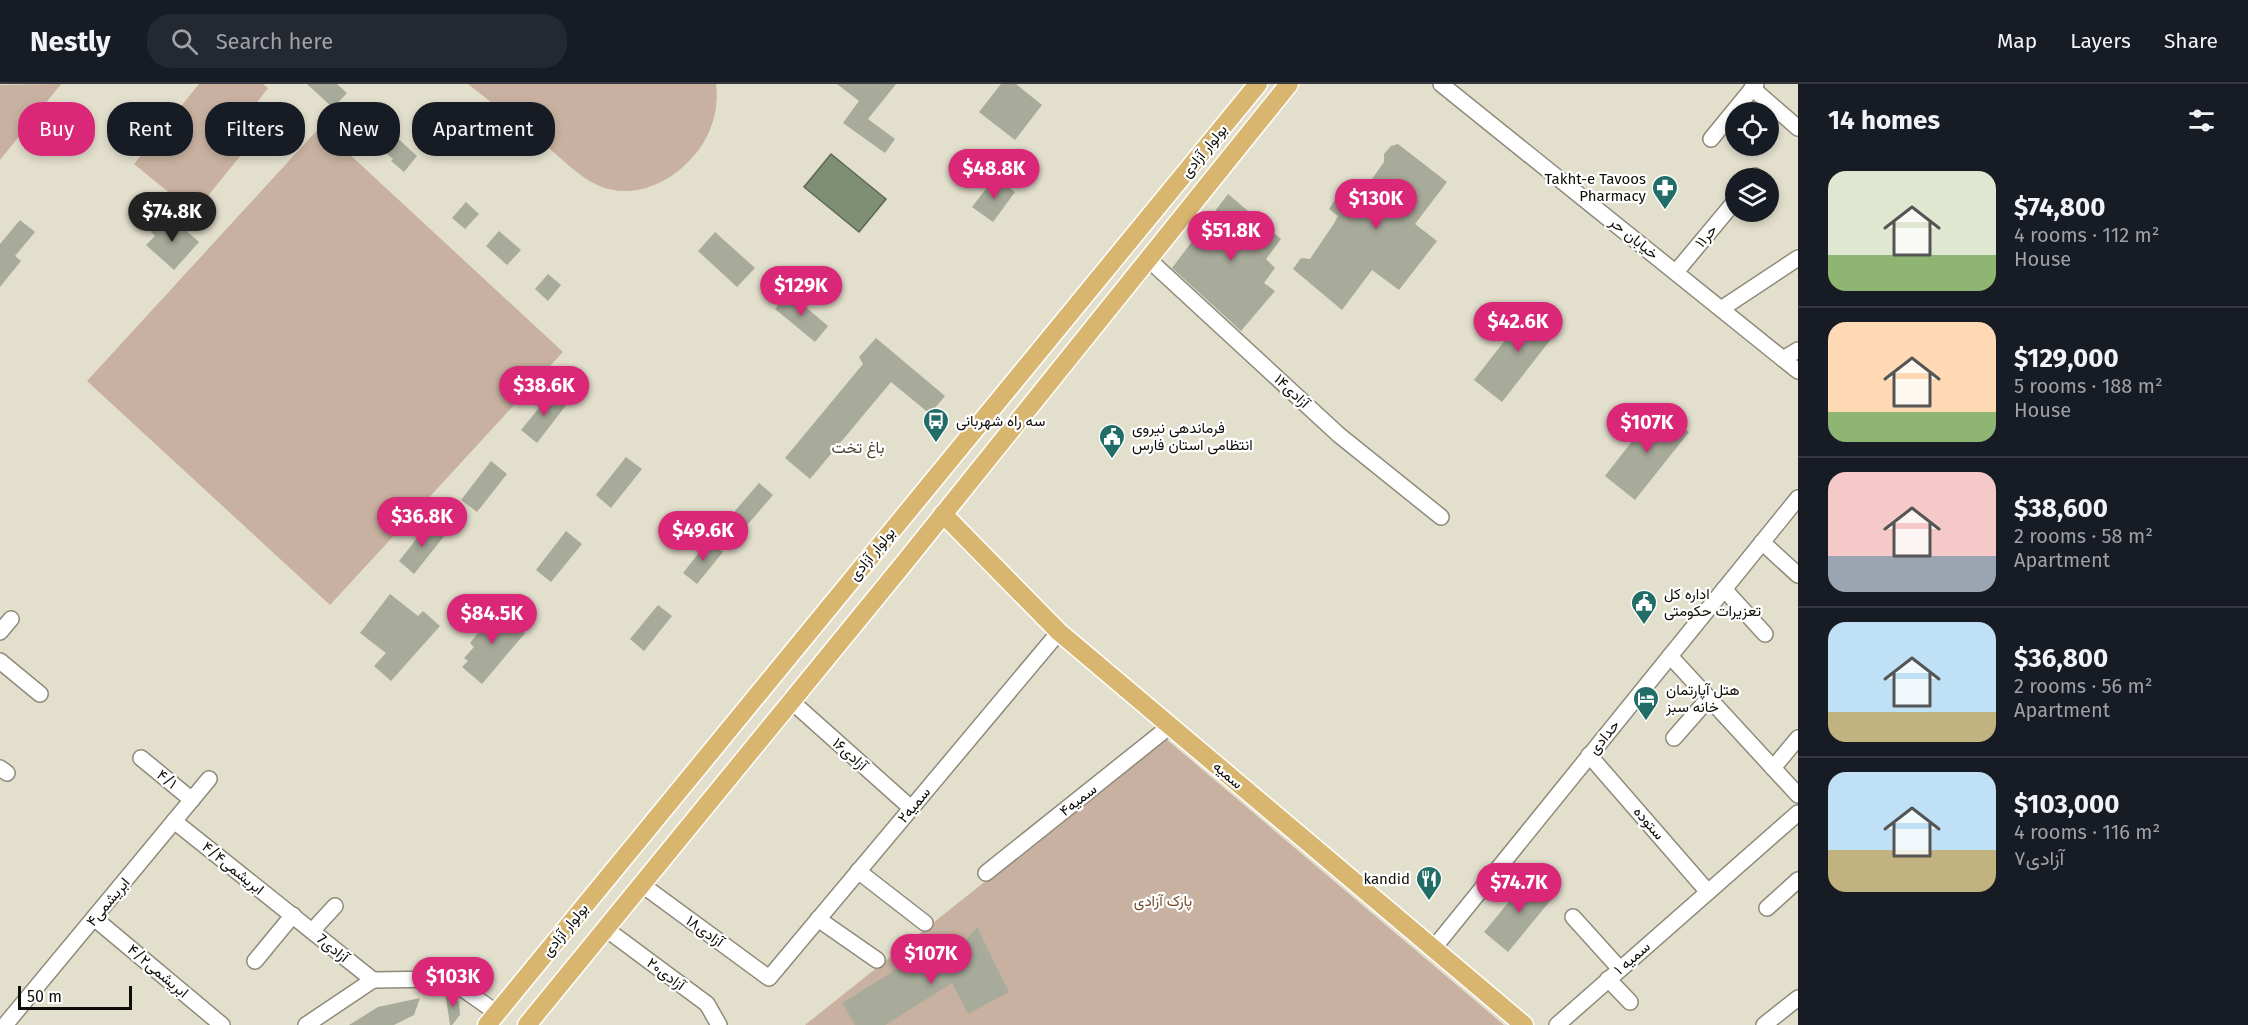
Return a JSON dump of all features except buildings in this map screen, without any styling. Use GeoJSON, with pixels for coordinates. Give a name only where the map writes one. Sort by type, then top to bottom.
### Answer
{"type":"FeatureCollection","features":[{"type":"Feature","properties":{"kind":"main road","name":"بولوار آزادی"},"geometry":{"type":"LineString","coordinates":[[492,1019],[1258,84]]}},
{"type":"Feature","properties":{"kind":"main road","name":"بولوار آزادی"},"geometry":{"type":"LineString","coordinates":[[527,1025],[1289,84]]}},
{"type":"Feature","properties":{"kind":"main road","name":"سمیه"},"geometry":{"type":"LineString","coordinates":[[943,514],[1059,632],[1524,1025]]}},
{"type":"Feature","properties":{"kind":"main road"},"geometry":{"type":"LineString","coordinates":[[786,658],[809,678]]}},
{"type":"Feature","properties":{"kind":"street","name":"خیابان حر"},"geometry":{"type":"LineString","coordinates":[[1443,85],[1798,371]]}},
{"type":"Feature","properties":{"kind":"street"},"geometry":{"type":"LineString","coordinates":[[1711,139],[1754,86],[1797,125]]}},
{"type":"Feature","properties":{"kind":"street","name":"حر۱۱"},"geometry":{"type":"LineString","coordinates":[[1676,272],[1725,213]]}},
{"type":"Feature","properties":{"kind":"street"},"geometry":{"type":"LineString","coordinates":[[1721,309],[1798,258]]}},
{"type":"Feature","properties":{"kind":"street","name":"آزادی۱۴"},"geometry":{"type":"LineString","coordinates":[[1148,259],[1339,435],[1441,517]]}},
{"type":"Feature","properties":{"kind":"street"},"geometry":{"type":"LineString","coordinates":[[1783,359],[1798,350]]}},
{"type":"Feature","properties":{"kind":"street","name":"حدادی"},"geometry":{"type":"LineString","coordinates":[[1433,949],[1798,498]]}},
{"type":"Feature","properties":{"kind":"street"},"geometry":{"type":"LineString","coordinates":[[1762,542],[1798,575]]}},
{"type":"Feature","properties":{"kind":"street"},"geometry":{"type":"LineString","coordinates":[[1724,589],[1766,634]]}},
{"type":"Feature","properties":{"kind":"street"},"geometry":{"type":"LineString","coordinates":[[0,632],[11,619]]}},
{"type":"Feature","properties":{"kind":"street","name":"۲سمیه"},"geometry":{"type":"LineString","coordinates":[[769,978],[1059,632]]}},
{"type":"Feature","properties":{"kind":"street"},"geometry":{"type":"LineString","coordinates":[[1670,656],[1798,795]]}},
{"type":"Feature","properties":{"kind":"street"},"geometry":{"type":"LineString","coordinates":[[0,661],[40,694]]}},
{"type":"Feature","properties":{"kind":"street"},"geometry":{"type":"LineString","coordinates":[[1674,738],[1709,698]]}},
{"type":"Feature","properties":{"kind":"street","name":"آزادی۱۶"},"geometry":{"type":"LineString","coordinates":[[790,700],[911,808]]}},
{"type":"Feature","properties":{"kind":"street","name":"سمیه۴"},"geometry":{"type":"LineString","coordinates":[[986,873],[1170,726]]}},
{"type":"Feature","properties":{"kind":"street"},"geometry":{"type":"LineString","coordinates":[[1773,768],[1798,738]]}},
{"type":"Feature","properties":{"kind":"street","name":"ستوده"},"geometry":{"type":"LineString","coordinates":[[1589,755],[1708,892]]}},
{"type":"Feature","properties":{"kind":"street","name":"۴/۱"},"geometry":{"type":"LineString","coordinates":[[141,758],[192,800]]}},
{"type":"Feature","properties":{"kind":"street","name":"ابریشمی۴"},"geometry":{"type":"LineString","coordinates":[[6,1025],[209,779]]}},
{"type":"Feature","properties":{"kind":"street","name":"۱ سمیه"},"geometry":{"type":"LineString","coordinates":[[1557,1025],[1798,813]]}},
{"type":"Feature","properties":{"kind":"street","name":"ابریشمی۴/۴"},"geometry":{"type":"LineString","coordinates":[[174,821],[292,915]]}},
{"type":"Feature","properties":{"kind":"street"},"geometry":{"type":"LineString","coordinates":[[858,871],[925,923]]}},
{"type":"Feature","properties":{"kind":"street"},"geometry":{"type":"LineString","coordinates":[[1767,908],[1798,880]]}},
{"type":"Feature","properties":{"kind":"street","name":"آزادی۱۸"},"geometry":{"type":"LineString","coordinates":[[641,884],[769,978]]}},
{"type":"Feature","properties":{"kind":"street"},"geometry":{"type":"LineString","coordinates":[[312,931],[334,906]]}},
{"type":"Feature","properties":{"kind":"street"},"geometry":{"type":"LineString","coordinates":[[255,961],[292,915]]}},
{"type":"Feature","properties":{"kind":"street","name":"7آزادی"},"geometry":{"type":"LineString","coordinates":[[292,915],[373,980]]}},
{"type":"Feature","properties":{"kind":"street"},"geometry":{"type":"LineString","coordinates":[[1574,917],[1614,974],[1630,1002]]}},
{"type":"Feature","properties":{"kind":"street","name":"ابریشمی۴/۲"},"geometry":{"type":"LineString","coordinates":[[94,918],[222,1025]]}},
{"type":"Feature","properties":{"kind":"street"},"geometry":{"type":"LineString","coordinates":[[818,919],[877,960]]}},
{"type":"Feature","properties":{"kind":"street","name":"آزادی۲۰"},"geometry":{"type":"LineString","coordinates":[[606,929],[706,1005],[719,1025]]}},
{"type":"Feature","properties":{"kind":"street"},"geometry":{"type":"LineString","coordinates":[[306,1025],[373,980],[445,979],[453,982],[492,1019]]}},
{"type":"Feature","properties":{"kind":"street"},"geometry":{"type":"LineString","coordinates":[[1764,1025],[1798,998]]}},
{"type":"Feature","properties":{"kind":"green space"},"geometry":{"type":"Polygon","coordinates":[[[61,84],[47,102],[18,102],[18,138],[0,160],[0,85],[61,84]]]}},
{"type":"Feature","properties":{"kind":"green space"},"geometry":{"type":"Polygon","coordinates":[[[199,84],[263,84],[268,88],[257,102],[205,102],[205,156],[240,156],[194,213],[134,164],[140,156],[193,156],[193,102],[184,102],[199,84]]]}},
{"type":"Feature","properties":{"kind":"green space"},"geometry":{"type":"Polygon","coordinates":[[[468,84],[716,84],[717,95],[711,127],[701,147],[694,155],[667,179],[632,191],[607,189],[595,184],[555,154],[555,102],[491,102],[468,84]]]}},
{"type":"Feature","properties":{"kind":"green space"},"geometry":{"type":"Polygon","coordinates":[[[317,130],[317,156],[351,156],[563,352],[330,605],[87,381],[293,156],[305,156],[305,143],[317,130]]]}},
{"type":"Feature","properties":{"kind":"green space","name":"پارک آزادی"},"geometry":{"type":"Polygon","coordinates":[[[1165,738],[1504,1025],[805,1025],[1165,738]]]}},
{"type":"Feature","properties":{"kind":"shaded area"},"geometry":{"type":"Polygon","coordinates":[[[831,154],[886,199],[859,232],[804,187],[831,154]]]}},
{"type":"Feature","properties":{"kind":"place","name":"Takht-e Tavoos Pharmacy"},"geometry":{"type":"Point","coordinates":[1665,211]}},
{"type":"Feature","properties":{"kind":"place","name":"سه راه شهربانی"},"geometry":{"type":"Point","coordinates":[936,444]}},
{"type":"Feature","properties":{"kind":"place","name":"فرماندهی نیروی انتظامی استان فارس"},"geometry":{"type":"Point","coordinates":[1112,460]}},
{"type":"Feature","properties":{"kind":"place","name":"اداره کل تعزیرات حکومتی"},"geometry":{"type":"Point","coordinates":[1644,626]}},
{"type":"Feature","properties":{"kind":"place","name":"هتل آپارتمان خانه سبز"},"geometry":{"type":"Point","coordinates":[1646,722]}},
{"type":"Feature","properties":{"kind":"place","name":"kandid"},"geometry":{"type":"Point","coordinates":[1429,902]}},
{"type":"Feature","properties":{"kind":"district","name":"باغ تخت"},"geometry":{"type":"Point","coordinates":[858,447]}}]}
